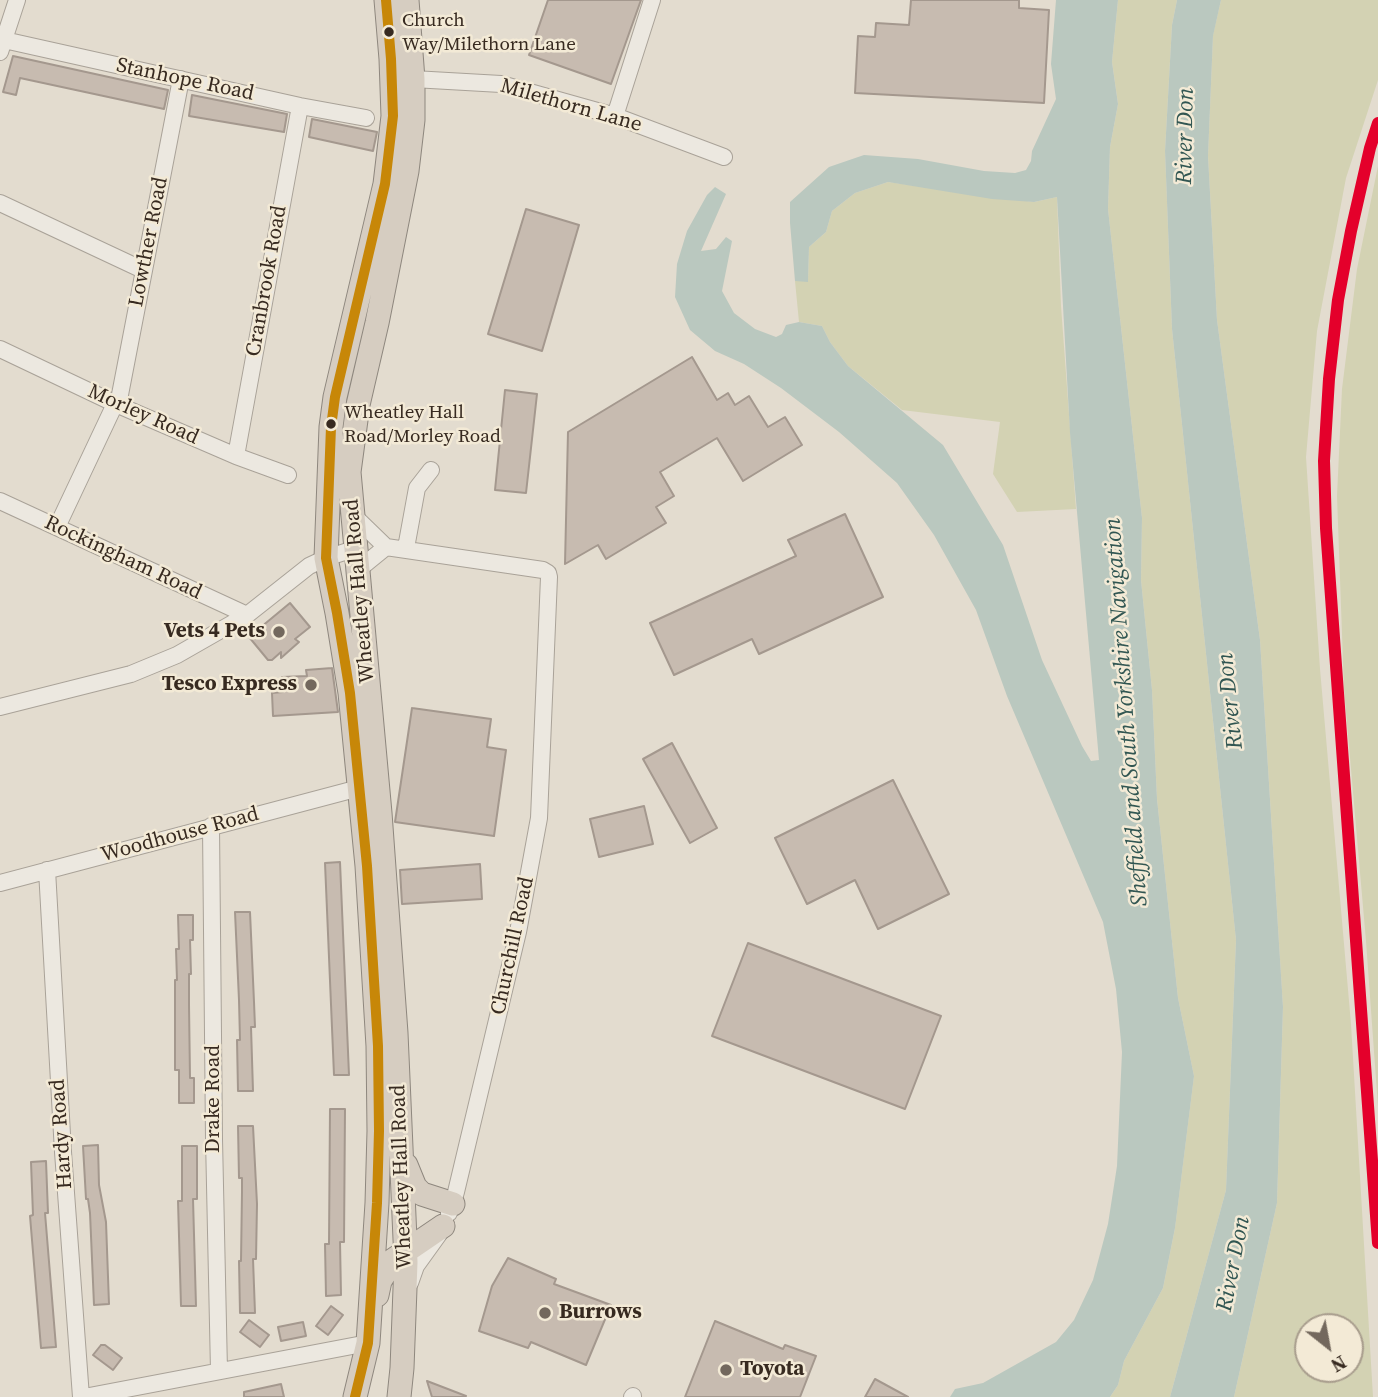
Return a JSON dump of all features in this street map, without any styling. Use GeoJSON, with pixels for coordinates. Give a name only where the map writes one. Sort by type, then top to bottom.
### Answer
{"type":"FeatureCollection","features":[{"type":"Feature","properties":{"kind":"highway","name":"Wheatley Hall Road"},"geometry":{"type":"LineString","coordinates":[[386,0],[393,116],[385,184],[335,397],[331,427],[396,1033],[405,1249],[405,1303],[399,1397]]}},
{"type":"Feature","properties":{"kind":"highway","name":"Wheatley Hall Road"},"geometry":{"type":"LineString","coordinates":[[355,1397],[368,1338],[379,1131],[378,1046],[359,788],[348,680],[337,613],[353,515],[349,472],[354,431],[407,171],[413,120],[407,0]]}},
{"type":"Feature","properties":{"kind":"highway"},"geometry":{"type":"LineString","coordinates":[[401,1145],[407,1170],[415,1187],[422,1194],[453,1204]]}},
{"type":"Feature","properties":{"kind":"highway"},"geometry":{"type":"LineString","coordinates":[[368,1338],[380,1281],[393,1260],[405,1249],[443,1226]]}},
{"type":"Feature","properties":{"kind":"street"},"geometry":{"type":"LineString","coordinates":[[2,46],[17,0]]}},
{"type":"Feature","properties":{"kind":"street"},"geometry":{"type":"LineString","coordinates":[[615,116],[652,0]]}},
{"type":"Feature","properties":{"kind":"street","name":"Stanhope Road"},"geometry":{"type":"LineString","coordinates":[[2,46],[181,79],[366,118]]}},
{"type":"Feature","properties":{"kind":"street","name":"Lowther Road"},"geometry":{"type":"LineString","coordinates":[[57,527],[116,405],[181,79]]}},
{"type":"Feature","properties":{"kind":"street","name":"Milethorn Lane"},"geometry":{"type":"LineString","coordinates":[[413,79],[498,83],[615,116],[724,157]]}},
{"type":"Feature","properties":{"kind":"street","name":"Cranbrook Road"},"geometry":{"type":"LineString","coordinates":[[236,457],[300,106]]}},
{"type":"Feature","properties":{"kind":"street"},"geometry":{"type":"LineString","coordinates":[[0,203],[143,270]]}},
{"type":"Feature","properties":{"kind":"street","name":"Morley Road"},"geometry":{"type":"LineString","coordinates":[[0,349],[116,405],[236,457],[288,475]]}},
{"type":"Feature","properties":{"kind":"street"},"geometry":{"type":"LineString","coordinates":[[0,707],[131,674],[177,655],[247,615],[309,566],[386,547],[406,548],[417,488],[431,470]]}},
{"type":"Feature","properties":{"kind":"street","name":"Rockingham Road"},"geometry":{"type":"LineString","coordinates":[[0,501],[247,615]]}},
{"type":"Feature","properties":{"kind":"street"},"geometry":{"type":"LineString","coordinates":[[353,515],[386,547]]}},
{"type":"Feature","properties":{"kind":"street","name":"Churchill Road"},"geometry":{"type":"LineString","coordinates":[[405,1303],[416,1266],[443,1226],[453,1204],[518,932],[539,818],[548,573],[406,548]]}},
{"type":"Feature","properties":{"kind":"street","name":"Woodhouse Road"},"geometry":{"type":"LineString","coordinates":[[0,883],[359,788]]}},
{"type":"Feature","properties":{"kind":"street","name":"Drake Road"},"geometry":{"type":"LineString","coordinates":[[211,826],[219,1371]]}},
{"type":"Feature","properties":{"kind":"street","name":"Hardy Road"},"geometry":{"type":"LineString","coordinates":[[47,870],[63,1152],[82,1397]]}},
{"type":"Feature","properties":{"kind":"street"},"geometry":{"type":"LineString","coordinates":[[82,1397],[219,1371],[368,1338]]}},
{"type":"Feature","properties":{"kind":"green space"},"geometry":{"type":"Polygon","coordinates":[[[1118,0],[1177,0],[1172,25],[1165,151],[1172,329],[1236,940],[1226,1190],[1170,1397],[1110,1397],[1118,1385],[1124,1361],[1163,1288],[1175,1228],[1194,1076],[1178,998],[1157,799],[1152,690],[1141,580],[1142,518],[1108,209],[1110,147],[1118,104],[1112,62],[1118,0]]]}},
{"type":"Feature","properties":{"kind":"green space"},"geometry":{"type":"Polygon","coordinates":[[[1221,0],[1378,0],[1378,80],[1346,178],[1317,331],[1306,457],[1320,669],[1351,1024],[1373,1397],[1234,1397],[1277,1203],[1283,1007],[1260,640],[1217,320],[1208,156],[1213,35],[1221,0]]]}},
{"type":"Feature","properties":{"kind":"green space"},"geometry":{"type":"Polygon","coordinates":[[[1378,166],[1378,1107],[1344,689],[1337,496],[1342,389],[1357,269],[1378,166]]]}},
{"type":"Feature","properties":{"kind":"green space"},"geometry":{"type":"Polygon","coordinates":[[[888,182],[1034,202],[1057,197],[1061,306],[1076,509],[1017,512],[993,474],[1000,422],[902,410],[848,366],[822,326],[799,322],[795,281],[808,281],[809,247],[826,232],[832,211],[855,193],[888,182]]]}},
{"type":"Feature","properties":{"kind":"water","name":"Sheffield and South Yorkshire Navigation"},"geometry":{"type":"Polygon","coordinates":[[[1056,0],[1118,0],[1112,62],[1118,104],[1110,147],[1108,209],[1142,518],[1141,580],[1152,690],[1157,799],[1178,998],[1194,1076],[1175,1228],[1163,1288],[1124,1361],[1118,1385],[1110,1397],[950,1397],[955,1389],[983,1383],[1056,1342],[1074,1320],[1093,1280],[1108,1224],[1117,1166],[1122,1052],[1116,989],[1103,922],[1007,696],[976,610],[934,535],[897,483],[839,432],[781,388],[744,364],[715,351],[690,330],[675,297],[677,264],[687,231],[707,195],[715,187],[726,194],[701,251],[716,249],[726,237],[732,241],[722,291],[734,313],[755,329],[776,337],[782,334],[786,325],[799,322],[822,326],[848,366],[943,445],[1003,545],[1042,660],[1082,746],[1091,761],[1099,760],[1070,433],[1057,197],[1034,202],[992,199],[888,182],[855,193],[832,211],[826,232],[809,247],[808,282],[795,281],[790,223],[790,202],[829,167],[864,155],[918,159],[984,171],[1015,173],[1026,170],[1056,99],[1051,64],[1056,0]]]}},
{"type":"Feature","properties":{"kind":"water","name":"River Don"},"geometry":{"type":"Polygon","coordinates":[[[1177,0],[1221,0],[1213,36],[1208,156],[1217,320],[1260,640],[1283,1007],[1277,1203],[1234,1397],[1170,1397],[1226,1190],[1236,940],[1172,329],[1165,151],[1172,25],[1177,0]]]}},
{"type":"Feature","properties":{"kind":"building"},"geometry":{"type":"Polygon","coordinates":[[[548,0],[641,0],[611,84],[529,55],[548,0]]]}},
{"type":"Feature","properties":{"kind":"building"},"geometry":{"type":"Polygon","coordinates":[[[911,0],[1019,0],[1019,8],[1049,10],[1044,103],[855,93],[858,36],[875,37],[876,23],[909,25],[911,0]]]}},
{"type":"Feature","properties":{"kind":"building"},"geometry":{"type":"Polygon","coordinates":[[[13,56],[168,90],[164,109],[20,78],[16,95],[3,92],[13,56]]]}},
{"type":"Feature","properties":{"kind":"building"},"geometry":{"type":"Polygon","coordinates":[[[192,95],[287,114],[284,132],[189,116],[192,95]]]}},
{"type":"Feature","properties":{"kind":"building"},"geometry":{"type":"Polygon","coordinates":[[[312,119],[377,132],[373,151],[309,137],[312,119]]]}},
{"type":"Feature","properties":{"kind":"building"},"geometry":{"type":"Polygon","coordinates":[[[526,209],[579,225],[542,351],[488,334],[526,209]]]}},
{"type":"Feature","properties":{"kind":"building"},"geometry":{"type":"Polygon","coordinates":[[[692,357],[717,400],[728,393],[735,405],[749,396],[768,427],[785,417],[802,445],[743,481],[717,438],[660,472],[674,496],[656,507],[666,523],[606,559],[598,545],[565,564],[568,432],[692,357]]]}},
{"type":"Feature","properties":{"kind":"building"},"geometry":{"type":"Polygon","coordinates":[[[505,390],[537,394],[526,493],[495,490],[505,390]]]}},
{"type":"Feature","properties":{"kind":"building"},"geometry":{"type":"Polygon","coordinates":[[[845,514],[883,597],[759,654],[752,639],[674,675],[650,623],[796,556],[788,540],[845,514]]]}},
{"type":"Feature","properties":{"kind":"building","name":"Vets 4 Pets"},"geometry":{"type":"Polygon","coordinates":[[[290,603],[310,627],[295,639],[299,642],[281,658],[281,652],[268,660],[249,637],[290,603]]]}},
{"type":"Feature","properties":{"kind":"building","name":"Tesco Express"},"geometry":{"type":"Polygon","coordinates":[[[332,668],[338,712],[273,716],[272,693],[283,692],[282,677],[307,676],[306,670],[332,668]]]}},
{"type":"Feature","properties":{"kind":"building"},"geometry":{"type":"Polygon","coordinates":[[[412,708],[491,719],[487,747],[506,750],[494,836],[395,822],[412,708]]]}},
{"type":"Feature","properties":{"kind":"building"},"geometry":{"type":"Polygon","coordinates":[[[672,743],[717,828],[690,843],[643,759],[672,743]]]}},
{"type":"Feature","properties":{"kind":"building"},"geometry":{"type":"Polygon","coordinates":[[[893,780],[949,894],[878,929],[855,880],[807,904],[775,838],[893,780]]]}},
{"type":"Feature","properties":{"kind":"building"},"geometry":{"type":"Polygon","coordinates":[[[644,806],[653,844],[599,857],[590,819],[644,806]]]}},
{"type":"Feature","properties":{"kind":"building"},"geometry":{"type":"Polygon","coordinates":[[[340,862],[349,1075],[334,1075],[325,863],[340,862]]]}},
{"type":"Feature","properties":{"kind":"building"},"geometry":{"type":"Polygon","coordinates":[[[480,864],[482,899],[402,904],[400,870],[480,864]]]}},
{"type":"Feature","properties":{"kind":"building"},"geometry":{"type":"Polygon","coordinates":[[[235,912],[250,912],[255,1027],[251,1027],[253,1091],[238,1091],[237,1040],[240,1040],[235,912]]]}},
{"type":"Feature","properties":{"kind":"building"},"geometry":{"type":"Polygon","coordinates":[[[178,915],[193,915],[189,1005],[190,1078],[194,1078],[194,1103],[179,1103],[179,1070],[175,1070],[178,915]]]}},
{"type":"Feature","properties":{"kind":"building"},"geometry":{"type":"Polygon","coordinates":[[[748,943],[941,1016],[905,1109],[712,1036],[748,943]]]}},
{"type":"Feature","properties":{"kind":"building"},"geometry":{"type":"Polygon","coordinates":[[[330,1109],[345,1109],[344,1242],[340,1242],[341,1295],[326,1296],[325,1244],[329,1244],[330,1109]]]}},
{"type":"Feature","properties":{"kind":"building"},"geometry":{"type":"Polygon","coordinates":[[[238,1126],[253,1126],[257,1204],[256,1259],[253,1259],[255,1313],[240,1313],[242,1178],[239,1178],[238,1126]]]}},
{"type":"Feature","properties":{"kind":"building"},"geometry":{"type":"Polygon","coordinates":[[[98,1145],[99,1185],[106,1222],[109,1304],[94,1305],[90,1213],[86,1199],[83,1146],[98,1145]]]}},
{"type":"Feature","properties":{"kind":"building"},"geometry":{"type":"Polygon","coordinates":[[[182,1146],[197,1146],[197,1199],[193,1199],[196,1306],[181,1306],[178,1201],[182,1201],[182,1146]]]}},
{"type":"Feature","properties":{"kind":"building"},"geometry":{"type":"Polygon","coordinates":[[[46,1161],[48,1213],[45,1213],[56,1347],[41,1348],[30,1216],[33,1215],[31,1162],[46,1161]]]}},
{"type":"Feature","properties":{"kind":"building","name":"Burrows"},"geometry":{"type":"Polygon","coordinates":[[[508,1258],[556,1279],[554,1284],[611,1305],[586,1365],[531,1342],[528,1348],[479,1331],[492,1286],[508,1258]]]}},
{"type":"Feature","properties":{"kind":"building"},"geometry":{"type":"Polygon","coordinates":[[[331,1306],[343,1315],[328,1335],[316,1326],[331,1306]]]}},
{"type":"Feature","properties":{"kind":"building"},"geometry":{"type":"Polygon","coordinates":[[[249,1320],[269,1335],[260,1347],[240,1332],[249,1320]]]}},
{"type":"Feature","properties":{"kind":"building"},"geometry":{"type":"Polygon","coordinates":[[[715,1321],[783,1349],[785,1345],[816,1356],[800,1397],[685,1397],[715,1321]]]}},
{"type":"Feature","properties":{"kind":"building"},"geometry":{"type":"Polygon","coordinates":[[[303,1322],[306,1336],[281,1341],[278,1327],[303,1322]]]}},
{"type":"Feature","properties":{"kind":"building"},"geometry":{"type":"Polygon","coordinates":[[[101,1345],[105,1345],[122,1358],[113,1370],[93,1355],[101,1345]]]}},
{"type":"Feature","properties":{"kind":"building"},"geometry":{"type":"Polygon","coordinates":[[[875,1379],[908,1397],[865,1397],[875,1379]]]}},
{"type":"Feature","properties":{"kind":"building"},"geometry":{"type":"Polygon","coordinates":[[[427,1381],[466,1396],[432,1397],[427,1381]]]}},
{"type":"Feature","properties":{"kind":"building"},"geometry":{"type":"Polygon","coordinates":[[[281,1384],[284,1397],[244,1397],[244,1392],[281,1384]]]}},
{"type":"Feature","properties":{"kind":"transit line"},"geometry":{"type":"LineString","coordinates":[[355,1397],[368,1343],[377,1203],[378,1046],[367,866],[350,693],[326,558],[331,427],[335,397],[385,184],[393,116],[386,0]]}},
{"type":"Feature","properties":{"kind":"transit line"},"geometry":{"type":"LineString","coordinates":[[1378,123],[1351,231],[1338,300],[1329,379],[1324,461],[1326,528],[1378,1243]]}},
{"type":"Feature","properties":{"kind":"place","name":"Church Way/Milethorn Lane"},"geometry":{"type":"Point","coordinates":[389,32]}},
{"type":"Feature","properties":{"kind":"place","name":"Wheatley Hall Road/Morley Road"},"geometry":{"type":"Point","coordinates":[331,424]}},
{"type":"Feature","properties":{"kind":"place","name":"Vets 4 Pets"},"geometry":{"type":"Point","coordinates":[279,632]}},
{"type":"Feature","properties":{"kind":"place","name":"Tesco Express"},"geometry":{"type":"Point","coordinates":[311,685]}},
{"type":"Feature","properties":{"kind":"place","name":"Burrows"},"geometry":{"type":"Point","coordinates":[545,1313]}},
{"type":"Feature","properties":{"kind":"place","name":"Toyota"},"geometry":{"type":"Point","coordinates":[726,1370]}}]}
